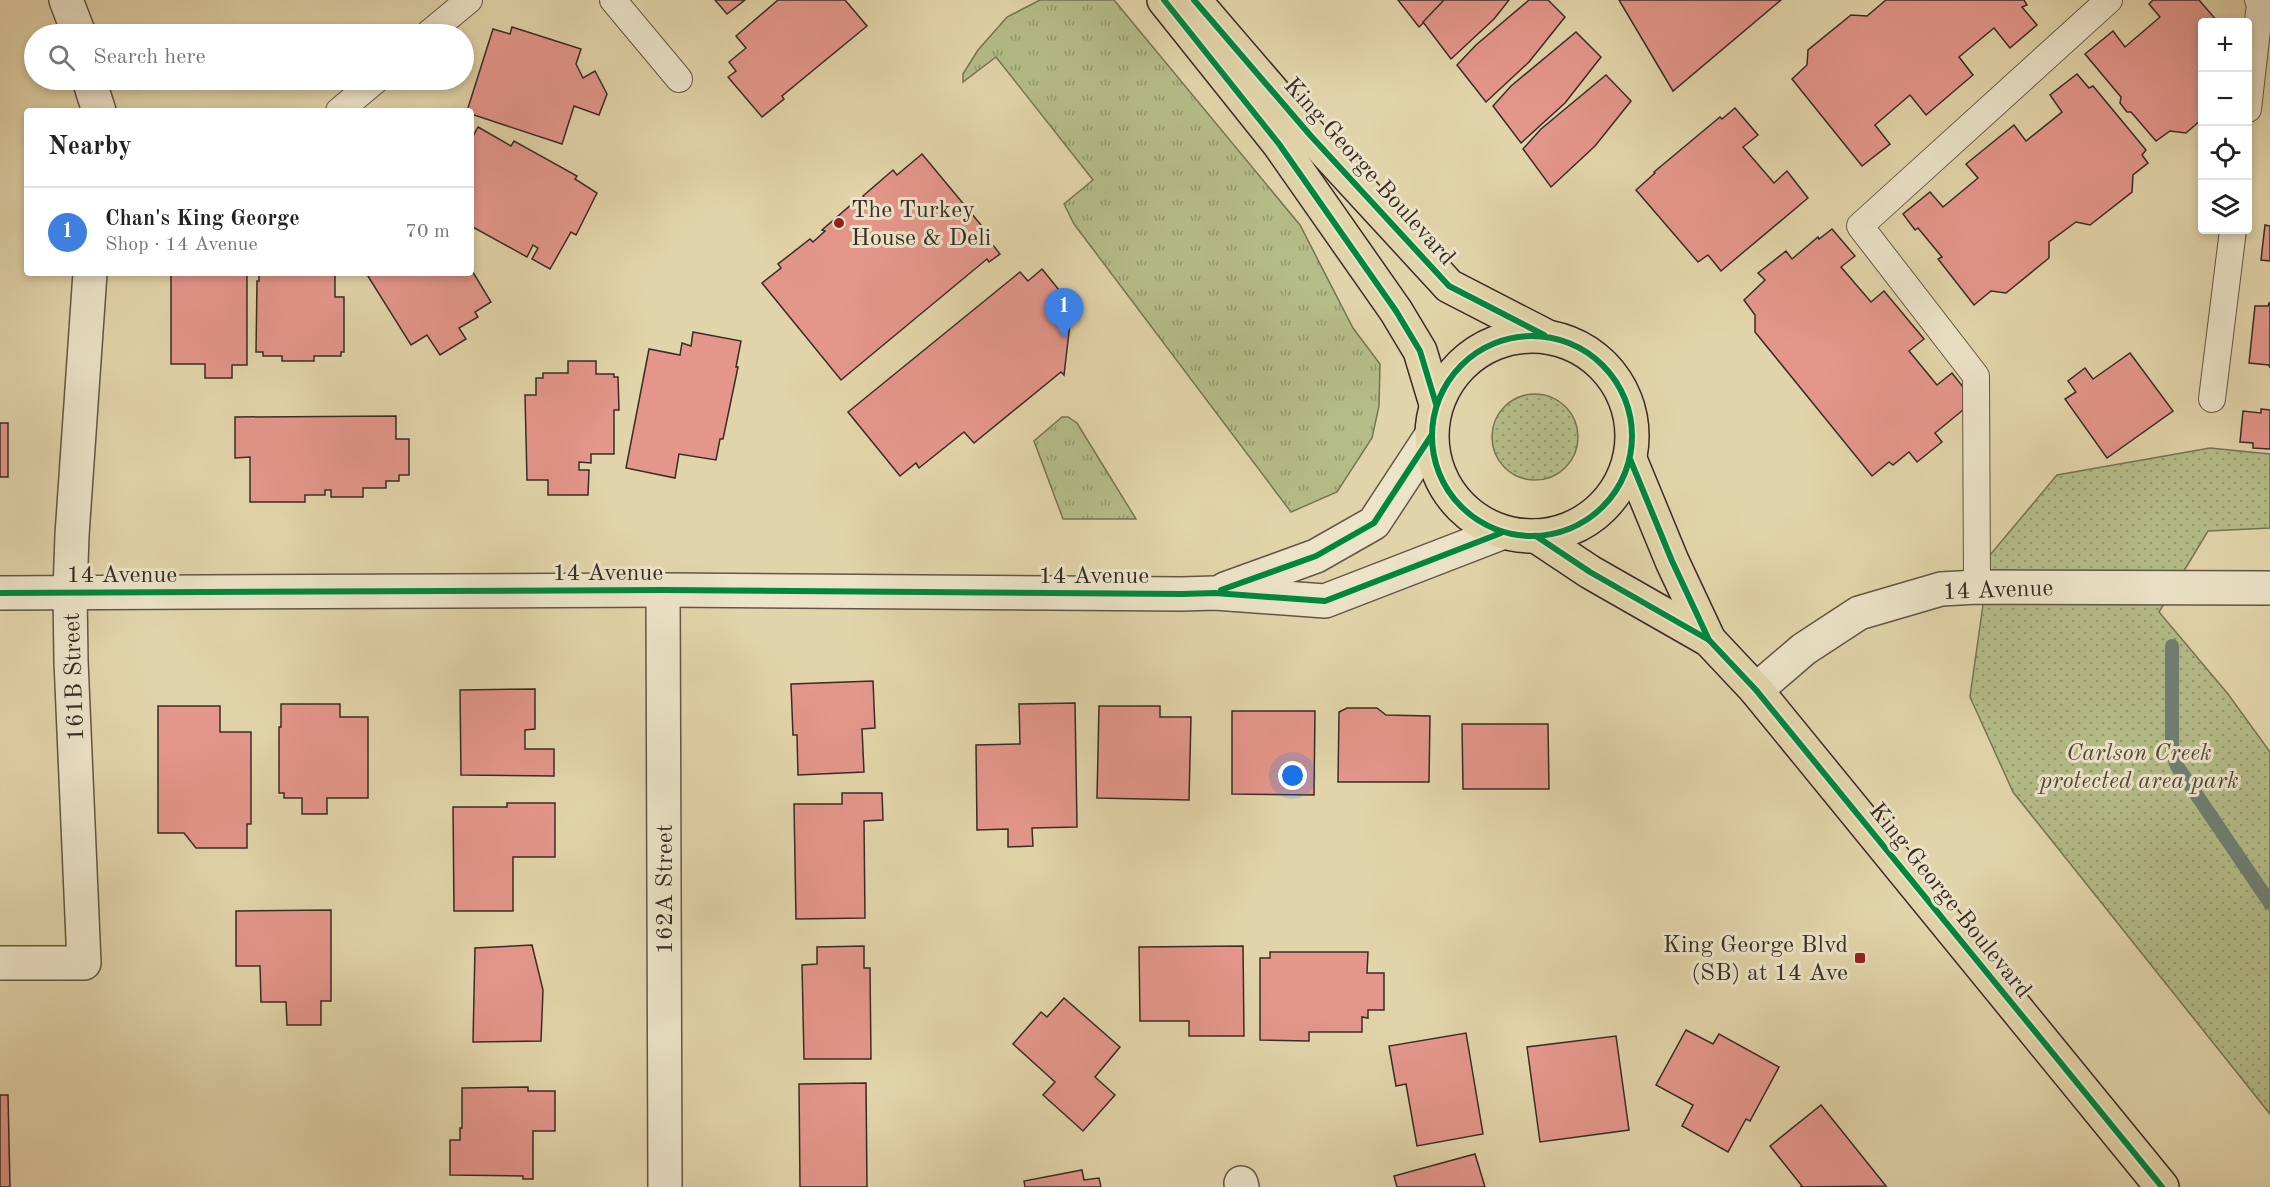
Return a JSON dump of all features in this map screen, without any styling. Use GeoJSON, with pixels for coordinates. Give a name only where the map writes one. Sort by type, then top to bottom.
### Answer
{"type":"FeatureCollection","features":[{"type":"Feature","properties":{"kind":"main road","name":"King George Boulevard"},"geometry":{"type":"LineString","coordinates":[[1164,0],[1279,144],[1396,311],[1420,351],[1436,404]]}},
{"type":"Feature","properties":{"kind":"main road","name":"King George Boulevard"},"geometry":{"type":"LineString","coordinates":[[1194,0],[1310,135],[1449,285],[1544,335]]}},
{"type":"Feature","properties":{"kind":"main road"},"geometry":{"type":"LineString","coordinates":[[1544,335],[1576,345],[1604,365],[1623,393],[1633,425],[1630,459],[1618,489],[1597,514],[1568,530],[1536,536],[1501,533],[1471,518],[1451,497],[1436,468],[1431,436],[1436,404],[1452,374],[1477,351],[1509,338],[1544,335]]}},
{"type":"Feature","properties":{"kind":"main road","name":"King George Boulevard"},"geometry":{"type":"LineString","coordinates":[[1630,459],[1672,561],[1709,640]]}},
{"type":"Feature","properties":{"kind":"main road","name":"King George Boulevard"},"geometry":{"type":"LineString","coordinates":[[1536,536],[1590,572],[1709,640],[1756,690],[2162,1187]]}},
{"type":"Feature","properties":{"kind":"street"},"geometry":{"type":"LineString","coordinates":[[66,0],[75,24]]}},
{"type":"Feature","properties":{"kind":"street"},"geometry":{"type":"LineString","coordinates":[[93,90],[98,108]]}},
{"type":"Feature","properties":{"kind":"street","name":"161B Street"},"geometry":{"type":"LineString","coordinates":[[0,963],[84,963],[70,592],[90,276]]}},
{"type":"Feature","properties":{"kind":"street","name":"14 Avenue"},"geometry":{"type":"LineString","coordinates":[[1215,592],[1316,556],[1374,523],[1431,436]]}},
{"type":"Feature","properties":{"kind":"street","name":"14 Avenue"},"geometry":{"type":"LineString","coordinates":[[0,592],[663,590],[1182,594],[1215,592],[1325,602],[1501,533]]}},
{"type":"Feature","properties":{"kind":"street","name":"14 Avenue"},"geometry":{"type":"LineString","coordinates":[[1756,690],[1804,649],[1859,613],[1941,589],[1977,586],[2270,588]]}},
{"type":"Feature","properties":{"kind":"street","name":"162A Street"},"geometry":{"type":"LineString","coordinates":[[663,590],[665,1187]]}},
{"type":"Feature","properties":{"kind":"lane"},"geometry":{"type":"LineString","coordinates":[[440,24],[469,0]]}},
{"type":"Feature","properties":{"kind":"lane"},"geometry":{"type":"LineString","coordinates":[[613,0],[679,79]]}},
{"type":"Feature","properties":{"kind":"lane"},"geometry":{"type":"LineString","coordinates":[[1977,586],[1976,376],[1860,226],[2109,0]]}},
{"type":"Feature","properties":{"kind":"lane"},"geometry":{"type":"LineString","coordinates":[[2252,72],[2260,4],[2258,0]]}},
{"type":"Feature","properties":{"kind":"lane"},"geometry":{"type":"LineString","coordinates":[[343,108],[364,90]]}},
{"type":"Feature","properties":{"kind":"lane"},"geometry":{"type":"LineString","coordinates":[[2212,399],[2233,234]]}},
{"type":"Feature","properties":{"kind":"green space"},"geometry":{"type":"Polygon","coordinates":[[[1040,0],[1114,0],[1300,225],[1353,328],[1380,364],[1379,406],[1372,438],[1337,492],[1291,512],[1074,224],[1064,204],[1093,180],[996,57],[963,82],[963,74],[978,50],[1007,17],[1040,0]]]}},
{"type":"Feature","properties":{"kind":"green space"},"geometry":{"type":"Polygon","coordinates":[[[1535,394],[1551,398],[1565,407],[1574,421],[1578,437],[1574,453],[1565,467],[1551,476],[1535,480],[1519,476],[1505,467],[1496,453],[1492,437],[1496,421],[1505,407],[1519,398],[1535,394]]]}},
{"type":"Feature","properties":{"kind":"green space"},"geometry":{"type":"Polygon","coordinates":[[[1062,417],[1068,417],[1077,423],[1136,519],[1063,519],[1034,441],[1062,417]]]}},
{"type":"Feature","properties":{"kind":"green space","name":"Carlson Creek protected area park"},"geometry":{"type":"Polygon","coordinates":[[[2210,448],[2270,454],[2270,528],[2208,531],[2159,612],[2228,694],[2270,752],[2270,1114],[2013,792],[1970,697],[1990,555],[2057,475],[2210,448]]]}},
{"type":"Feature","properties":{"kind":"building"},"geometry":{"type":"Polygon","coordinates":[[[715,0],[745,0],[727,14],[715,0]]]}},
{"type":"Feature","properties":{"kind":"building"},"geometry":{"type":"Polygon","coordinates":[[[778,0],[845,0],[867,26],[782,96],[784,99],[762,117],[728,77],[736,71],[729,62],[746,48],[736,36],[778,0]]]}},
{"type":"Feature","properties":{"kind":"building"},"geometry":{"type":"Polygon","coordinates":[[[1398,0],[1448,0],[1419,27],[1398,0]]]}},
{"type":"Feature","properties":{"kind":"building"},"geometry":{"type":"Polygon","coordinates":[[[1444,0],[1509,0],[1494,19],[1451,59],[1423,22],[1444,0]]]}},
{"type":"Feature","properties":{"kind":"building"},"geometry":{"type":"Polygon","coordinates":[[[1529,0],[1548,0],[1565,17],[1529,62],[1486,102],[1457,65],[1476,45],[1529,0]]]}},
{"type":"Feature","properties":{"kind":"building"},"geometry":{"type":"Polygon","coordinates":[[[1619,0],[1781,0],[1673,91],[1619,0]]]}},
{"type":"Feature","properties":{"kind":"building"},"geometry":{"type":"Polygon","coordinates":[[[1886,0],[2024,0],[2027,5],[2022,7],[2037,25],[2010,48],[1994,28],[1959,57],[1973,75],[1926,115],[1910,95],[1875,125],[1890,144],[1862,166],[1792,79],[1807,65],[1808,50],[1851,15],[1867,16],[1886,0]]]}},
{"type":"Feature","properties":{"kind":"building"},"geometry":{"type":"Polygon","coordinates":[[[2153,0],[2199,0],[2215,18],[2198,18],[2198,122],[2186,133],[2170,131],[2156,141],[2131,112],[2127,112],[2120,103],[2121,97],[2085,54],[2113,31],[2125,47],[2160,17],[2149,4],[2153,0]]]}},
{"type":"Feature","properties":{"kind":"building"},"geometry":{"type":"Polygon","coordinates":[[[512,27],[581,49],[576,64],[583,78],[595,71],[607,94],[599,115],[574,106],[562,144],[474,115],[474,108],[468,108],[493,29],[510,34],[512,27]]]}},
{"type":"Feature","properties":{"kind":"building"},"geometry":{"type":"Polygon","coordinates":[[[1576,32],[1601,57],[1565,103],[1521,143],[1493,106],[1511,86],[1576,32]]]}},
{"type":"Feature","properties":{"kind":"building"},"geometry":{"type":"Polygon","coordinates":[[[2077,74],[2089,88],[2093,86],[2146,150],[2142,155],[2148,163],[2133,175],[2132,192],[2090,225],[2076,222],[2049,242],[2049,258],[2006,293],[1991,291],[1974,305],[1938,259],[1942,257],[1918,228],[1915,230],[1903,214],[1930,192],[1943,207],[1978,178],[1966,164],[2014,125],[2026,141],[2062,112],[2050,95],[2077,74]]]}},
{"type":"Feature","properties":{"kind":"building"},"geometry":{"type":"Polygon","coordinates":[[[1606,75],[1631,101],[1595,146],[1551,187],[1523,149],[1541,129],[1606,75]]]}},
{"type":"Feature","properties":{"kind":"building"},"geometry":{"type":"Polygon","coordinates":[[[1735,108],[1758,135],[1743,147],[1774,183],[1787,171],[1808,198],[1721,271],[1708,255],[1698,262],[1636,190],[1720,117],[1722,119],[1735,108]]]}},
{"type":"Feature","properties":{"kind":"building"},"geometry":{"type":"Polygon","coordinates":[[[478,127],[511,146],[514,141],[577,176],[575,179],[597,193],[576,235],[571,232],[550,269],[532,259],[538,248],[533,245],[527,257],[474,228],[474,134],[478,127]]]}},
{"type":"Feature","properties":{"kind":"building"},"geometry":{"type":"Polygon","coordinates":[[[922,154],[991,237],[989,240],[1000,254],[989,262],[987,259],[841,380],[762,283],[781,268],[778,264],[810,239],[813,242],[825,231],[822,230],[852,204],[855,209],[867,200],[863,196],[893,170],[897,175],[922,154]]]}},
{"type":"Feature","properties":{"kind":"building"},"geometry":{"type":"Polygon","coordinates":[[[2265,225],[2270,226],[2270,261],[2261,260],[2265,225]]]}},
{"type":"Feature","properties":{"kind":"building"},"geometry":{"type":"Polygon","coordinates":[[[1832,229],[1855,256],[1841,267],[1871,302],[1884,291],[1924,339],[1909,351],[1937,385],[1952,373],[1974,401],[1935,433],[1942,442],[1917,462],[1909,452],[1893,465],[1889,462],[1872,476],[1755,332],[1755,315],[1744,300],[1765,280],[1758,273],[1786,251],[1792,259],[1818,237],[1819,239],[1832,229]]]}},
{"type":"Feature","properties":{"kind":"building"},"geometry":{"type":"Polygon","coordinates":[[[1042,269],[1072,306],[1064,375],[1061,372],[974,443],[964,432],[919,468],[916,463],[900,476],[848,412],[1020,272],[1028,281],[1042,269]]]}},
{"type":"Feature","properties":{"kind":"building"},"geometry":{"type":"Polygon","coordinates":[[[474,274],[491,302],[475,312],[478,317],[459,328],[466,339],[440,355],[427,335],[411,345],[368,276],[474,276],[474,274]]]}},
{"type":"Feature","properties":{"kind":"building"},"geometry":{"type":"Polygon","coordinates":[[[171,276],[247,276],[247,365],[232,365],[232,378],[205,378],[205,364],[171,364],[171,276]]]}},
{"type":"Feature","properties":{"kind":"building"},"geometry":{"type":"Polygon","coordinates":[[[259,276],[335,276],[335,297],[344,297],[344,352],[341,352],[341,356],[314,356],[314,361],[282,361],[282,356],[263,356],[263,352],[256,352],[257,281],[259,281],[259,276]]]}},
{"type":"Feature","properties":{"kind":"building"},"geometry":{"type":"Polygon","coordinates":[[[2269,303],[2270,368],[2269,365],[2249,363],[2255,306],[2268,306],[2269,303]]]}},
{"type":"Feature","properties":{"kind":"building"},"geometry":{"type":"Polygon","coordinates":[[[693,332],[741,341],[723,439],[720,439],[716,460],[679,454],[675,478],[626,468],[649,349],[680,355],[682,343],[691,346],[693,332]]]}},
{"type":"Feature","properties":{"kind":"building"},"geometry":{"type":"Polygon","coordinates":[[[2130,353],[2173,411],[2107,458],[2065,399],[2076,392],[2068,381],[2085,368],[2093,379],[2130,353]]]}},
{"type":"Feature","properties":{"kind":"building"},"geometry":{"type":"Polygon","coordinates":[[[568,361],[596,361],[596,374],[614,374],[614,377],[618,377],[619,410],[614,410],[614,454],[591,454],[591,463],[579,462],[579,470],[589,470],[588,495],[548,495],[548,480],[527,480],[525,395],[536,395],[536,378],[543,378],[543,373],[568,373],[568,361]]]}},
{"type":"Feature","properties":{"kind":"building"},"geometry":{"type":"Polygon","coordinates":[[[2261,409],[2270,410],[2270,449],[2253,448],[2253,443],[2240,442],[2243,411],[2261,413],[2261,409]]]}},
{"type":"Feature","properties":{"kind":"building"},"geometry":{"type":"Polygon","coordinates":[[[396,416],[396,439],[409,439],[409,475],[399,475],[399,481],[386,481],[386,488],[363,488],[363,497],[331,497],[331,490],[325,490],[325,495],[305,495],[305,502],[250,502],[250,457],[235,458],[235,417],[396,416]]]}},
{"type":"Feature","properties":{"kind":"building"},"geometry":{"type":"Polygon","coordinates":[[[0,423],[8,423],[8,477],[0,477],[0,423]]]}},
{"type":"Feature","properties":{"kind":"building"},"geometry":{"type":"Polygon","coordinates":[[[873,681],[875,728],[862,729],[864,772],[798,775],[797,735],[793,735],[791,684],[873,681]]]}},
{"type":"Feature","properties":{"kind":"building"},"geometry":{"type":"Polygon","coordinates":[[[535,689],[535,729],[525,730],[525,749],[554,749],[554,776],[461,775],[460,690],[535,689]]]}},
{"type":"Feature","properties":{"kind":"building"},"geometry":{"type":"Polygon","coordinates":[[[1075,703],[1077,827],[1032,828],[1033,846],[1008,847],[1008,829],[977,830],[976,745],[1020,744],[1019,704],[1075,703]]]}},
{"type":"Feature","properties":{"kind":"building"},"geometry":{"type":"Polygon","coordinates":[[[281,704],[340,704],[340,717],[368,717],[368,798],[327,798],[327,814],[302,814],[302,798],[284,798],[284,793],[279,793],[281,704]]]}},
{"type":"Feature","properties":{"kind":"building"},"geometry":{"type":"Polygon","coordinates":[[[158,706],[220,706],[220,732],[251,732],[251,824],[247,824],[247,848],[196,848],[184,833],[158,833],[158,706]]]}},
{"type":"Feature","properties":{"kind":"building"},"geometry":{"type":"Polygon","coordinates":[[[1099,706],[1160,706],[1160,717],[1191,717],[1189,800],[1097,798],[1099,706]]]}},
{"type":"Feature","properties":{"kind":"building"},"geometry":{"type":"Polygon","coordinates":[[[1347,708],[1377,708],[1386,715],[1430,716],[1429,782],[1338,782],[1339,712],[1347,708]]]}},
{"type":"Feature","properties":{"kind":"building"},"geometry":{"type":"Polygon","coordinates":[[[1232,711],[1315,711],[1314,795],[1232,794],[1232,711]]]}},
{"type":"Feature","properties":{"kind":"building"},"geometry":{"type":"Polygon","coordinates":[[[1462,724],[1548,724],[1549,789],[1463,789],[1462,724]]]}},
{"type":"Feature","properties":{"kind":"building"},"geometry":{"type":"Polygon","coordinates":[[[842,793],[882,793],[883,820],[864,821],[865,918],[796,919],[794,804],[842,804],[842,793]]]}},
{"type":"Feature","properties":{"kind":"building"},"geometry":{"type":"Polygon","coordinates":[[[507,803],[555,803],[555,857],[513,857],[513,911],[454,911],[453,807],[507,807],[507,803]]]}},
{"type":"Feature","properties":{"kind":"building"},"geometry":{"type":"Polygon","coordinates":[[[331,910],[331,1001],[321,1001],[321,1025],[287,1025],[286,1002],[261,1002],[260,966],[236,966],[236,911],[331,910]]]}},
{"type":"Feature","properties":{"kind":"building"},"geometry":{"type":"Polygon","coordinates":[[[532,945],[543,990],[541,1041],[473,1042],[475,948],[532,945]]]}},
{"type":"Feature","properties":{"kind":"building"},"geometry":{"type":"Polygon","coordinates":[[[864,946],[864,968],[870,968],[871,1059],[804,1059],[802,965],[817,964],[817,947],[864,946]]]}},
{"type":"Feature","properties":{"kind":"building"},"geometry":{"type":"Polygon","coordinates":[[[1243,946],[1244,1036],[1189,1036],[1189,1021],[1140,1021],[1139,947],[1243,946]]]}},
{"type":"Feature","properties":{"kind":"building"},"geometry":{"type":"Polygon","coordinates":[[[1270,952],[1368,952],[1367,973],[1384,973],[1384,1010],[1368,1010],[1368,1018],[1362,1017],[1362,1032],[1309,1032],[1309,1041],[1260,1040],[1260,958],[1270,958],[1270,952]]]}},
{"type":"Feature","properties":{"kind":"building"},"geometry":{"type":"Polygon","coordinates":[[[1064,998],[1120,1047],[1095,1077],[1115,1095],[1083,1131],[1043,1095],[1055,1082],[1013,1044],[1041,1012],[1047,1017],[1064,998]]]}},
{"type":"Feature","properties":{"kind":"building"},"geometry":{"type":"Polygon","coordinates":[[[1686,1030],[1713,1044],[1719,1034],[1779,1067],[1750,1121],[1746,1119],[1728,1152],[1682,1126],[1693,1105],[1656,1085],[1686,1030]]]}},
{"type":"Feature","properties":{"kind":"building"},"geometry":{"type":"Polygon","coordinates":[[[1466,1033],[1483,1134],[1417,1146],[1406,1084],[1396,1086],[1389,1046],[1466,1033]]]}},
{"type":"Feature","properties":{"kind":"building"},"geometry":{"type":"Polygon","coordinates":[[[1616,1036],[1629,1130],[1540,1142],[1527,1047],[1616,1036]]]}},
{"type":"Feature","properties":{"kind":"building"},"geometry":{"type":"Polygon","coordinates":[[[866,1083],[867,1187],[800,1187],[799,1084],[866,1083]]]}},
{"type":"Feature","properties":{"kind":"building"},"geometry":{"type":"Polygon","coordinates":[[[528,1087],[528,1091],[555,1091],[555,1131],[533,1131],[533,1179],[523,1179],[523,1176],[450,1175],[450,1140],[460,1140],[460,1128],[462,1128],[462,1088],[528,1087]]]}},
{"type":"Feature","properties":{"kind":"building"},"geometry":{"type":"Polygon","coordinates":[[[0,1095],[8,1095],[10,1187],[0,1187],[0,1095]]]}},
{"type":"Feature","properties":{"kind":"building"},"geometry":{"type":"Polygon","coordinates":[[[1821,1105],[1886,1186],[1800,1187],[1802,1186],[1770,1146],[1821,1105]]]}},
{"type":"Feature","properties":{"kind":"building"},"geometry":{"type":"Polygon","coordinates":[[[1475,1154],[1485,1187],[1397,1187],[1394,1176],[1475,1154]]]}},
{"type":"Feature","properties":{"kind":"building"},"geometry":{"type":"Polygon","coordinates":[[[1082,1170],[1084,1180],[1099,1178],[1101,1187],[1025,1187],[1024,1181],[1082,1170]]]}},
{"type":"Feature","properties":{"kind":"waterway"},"geometry":{"type":"LineString","coordinates":[[2172,646],[2172,751],[2177,766],[2270,903]]}},
{"type":"Feature","properties":{"kind":"cycle path"},"geometry":{"type":"LineString","coordinates":[[1164,0],[1279,144],[1396,311],[1420,351],[1436,404]]}},
{"type":"Feature","properties":{"kind":"cycle path"},"geometry":{"type":"LineString","coordinates":[[1194,0],[1310,135],[1449,286],[1544,335]]}},
{"type":"Feature","properties":{"kind":"cycle path"},"geometry":{"type":"LineString","coordinates":[[1522,336],[1542,336],[1570,343],[1603,365],[1625,398],[1632,426],[1632,436],[1632,446],[1625,474],[1603,507],[1570,529],[1542,536],[1522,536],[1494,529],[1476,519],[1455,500],[1436,465],[1432,446],[1432,426],[1439,398],[1449,380],[1468,359],[1503,340],[1522,336]]}},
{"type":"Feature","properties":{"kind":"cycle path"},"geometry":{"type":"LineString","coordinates":[[1221,590],[1316,556],[1374,523],[1431,436]]}},
{"type":"Feature","properties":{"kind":"cycle path"},"geometry":{"type":"LineString","coordinates":[[1630,459],[1672,561],[1709,640]]}},
{"type":"Feature","properties":{"kind":"cycle path"},"geometry":{"type":"LineString","coordinates":[[0,593],[663,590],[1215,593],[1325,601],[1501,533]]}},
{"type":"Feature","properties":{"kind":"cycle path"},"geometry":{"type":"LineString","coordinates":[[1536,536],[1590,572],[1709,640],[1756,690],[2162,1187]]}},
{"type":"Feature","properties":{"kind":"place","name":"The Turkey House & Deli"},"geometry":{"type":"Point","coordinates":[839,223]}},
{"type":"Feature","properties":{"kind":"place","name":"Chan's King George"},"geometry":{"type":"Point","coordinates":[1064,338]}},
{"type":"Feature","properties":{"kind":"place","name":"King George Blvd (SB) at 14 Ave"},"geometry":{"type":"Point","coordinates":[1860,958]}}]}
